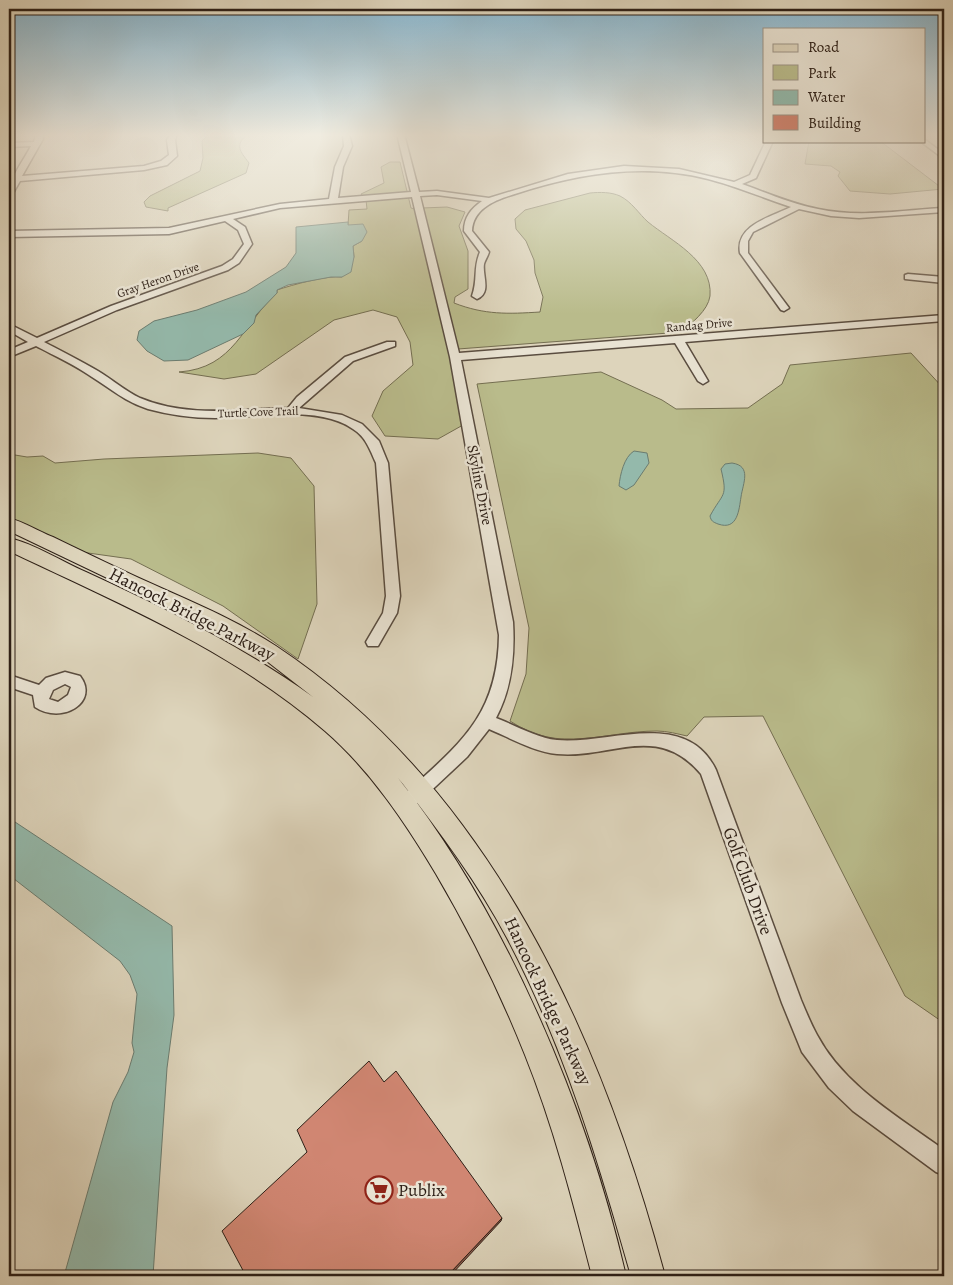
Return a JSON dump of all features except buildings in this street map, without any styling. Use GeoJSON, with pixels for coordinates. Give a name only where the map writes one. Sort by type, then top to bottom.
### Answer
{"type":"FeatureCollection","features":[{"type":"Feature","properties":{"kind":"main road","name":"Hancock Bridge Parkway"},"geometry":{"type":"LineString","coordinates":[[9,524],[188,608],[270,652],[345,709],[397,758],[413,797],[452,877],[511,986],[542,1059],[567,1128],[609,1276]]}},
{"type":"Feature","properties":{"kind":"main road","name":"Hancock Bridge Parkway"},"geometry":{"type":"LineString","coordinates":[[9,544],[167,620],[254,668],[318,711],[354,746],[413,797],[446,819],[502,902],[530,954],[566,1032],[612,1152],[648,1276]]}},
{"type":"Feature","properties":{"kind":"street"},"geometry":{"type":"LineString","coordinates":[[332,201],[333,194]]}},
{"type":"Feature","properties":{"kind":"street","name":"Skyline Drive"},"geometry":{"type":"LineString","coordinates":[[413,797],[451,761],[486,721],[505,666],[508,642],[455,357],[415,194]]}},
{"type":"Feature","properties":{"kind":"street"},"geometry":{"type":"LineString","coordinates":[[477,296],[482,282],[479,265],[485,252],[469,234],[468,225],[473,214],[486,202],[509,194]]}},
{"type":"Feature","properties":{"kind":"street"},"geometry":{"type":"LineString","coordinates":[[765,194],[820,212],[849,215],[944,210]]}},
{"type":"Feature","properties":{"kind":"street"},"geometry":{"type":"LineString","coordinates":[[9,234],[102,231],[158,232],[193,227],[280,206],[332,201],[456,197],[486,202]]}},
{"type":"Feature","properties":{"kind":"street"},"geometry":{"type":"LineString","coordinates":[[784,308],[744,253],[742,245],[744,236],[750,230],[799,206]]}},
{"type":"Feature","properties":{"kind":"street","name":"Gray Heron Drive"},"geometry":{"type":"LineString","coordinates":[[35,342],[114,308],[225,268],[240,257],[248,244],[242,229],[226,218]]}},
{"type":"Feature","properties":{"kind":"street"},"geometry":{"type":"LineString","coordinates":[[908,277],[944,280]]}},
{"type":"Feature","properties":{"kind":"street","name":"Randag Drive"},"geometry":{"type":"LineString","coordinates":[[455,357],[944,318]]}},
{"type":"Feature","properties":{"kind":"street","name":"Turtle Cove Trail"},"geometry":{"type":"LineString","coordinates":[[9,326],[94,373],[126,396],[160,408],[185,413],[215,414],[293,409],[320,413],[348,422],[368,436],[380,456],[393,602],[390,613],[373,642]]}},
{"type":"Feature","properties":{"kind":"street"},"geometry":{"type":"LineString","coordinates":[[678,339],[703,381]]}},
{"type":"Feature","properties":{"kind":"street"},"geometry":{"type":"LineString","coordinates":[[9,354],[35,342]]}},
{"type":"Feature","properties":{"kind":"street"},"geometry":{"type":"LineString","coordinates":[[293,409],[301,399],[349,359],[391,344]]}},
{"type":"Feature","properties":{"kind":"street"},"geometry":{"type":"LineString","coordinates":[[9,681],[42,692]]}},
{"type":"Feature","properties":{"kind":"street","name":"Golf Club Drive"},"geometry":{"type":"LineString","coordinates":[[486,721],[554,746],[568,748],[661,739],[683,746],[700,758],[708,770],[792,1003],[810,1044],[837,1080],[861,1103],[944,1164]]}},
{"type":"Feature","properties":{"kind":"green space"},"geometry":{"type":"Polygon","coordinates":[[[154,194],[199,194],[168,208],[168,211],[146,207],[144,202],[154,194]]]}},
{"type":"Feature","properties":{"kind":"green space"},"geometry":{"type":"Polygon","coordinates":[[[361,194],[408,194],[411,208],[415,209],[450,357],[463,425],[438,439],[385,436],[372,416],[383,391],[413,365],[410,342],[397,317],[373,310],[334,320],[256,374],[224,379],[179,372],[198,369],[213,362],[225,353],[236,343],[265,305],[277,293],[277,290],[319,279],[342,277],[354,257],[353,246],[362,241],[348,225],[349,210],[367,209],[366,200],[361,194]]]}},
{"type":"Feature","properties":{"kind":"green space"},"geometry":{"type":"Polygon","coordinates":[[[586,194],[617,195],[632,205],[648,222],[679,244],[698,262],[705,272],[709,283],[710,296],[706,307],[682,332],[458,349],[422,208],[447,207],[465,212],[459,226],[468,251],[468,289],[455,297],[454,303],[476,310],[497,313],[540,312],[543,297],[535,273],[534,260],[526,241],[516,229],[515,219],[525,210],[586,194]]]}},
{"type":"Feature","properties":{"kind":"green space"},"geometry":{"type":"Polygon","coordinates":[[[911,353],[944,389],[944,1023],[905,996],[763,716],[704,717],[687,736],[657,731],[582,739],[547,737],[529,731],[510,721],[526,674],[529,628],[477,384],[601,372],[662,400],[676,409],[748,408],[782,384],[790,365],[911,353]]]}},
{"type":"Feature","properties":{"kind":"green space"},"geometry":{"type":"Polygon","coordinates":[[[258,453],[291,458],[314,486],[317,604],[298,659],[223,606],[131,559],[81,552],[9,519],[9,454],[27,457],[43,456],[55,463],[104,459],[258,453]]]}},
{"type":"Feature","properties":{"kind":"water"},"geometry":{"type":"Polygon","coordinates":[[[348,222],[348,225],[363,224],[367,232],[362,241],[353,246],[354,257],[351,272],[342,277],[331,277],[288,285],[277,290],[277,293],[256,315],[254,323],[243,334],[188,360],[164,361],[147,351],[137,340],[139,331],[154,321],[197,310],[246,292],[286,267],[296,253],[296,227],[348,222]]]}},
{"type":"Feature","properties":{"kind":"water"},"geometry":{"type":"Polygon","coordinates":[[[634,451],[647,453],[649,463],[634,485],[626,490],[619,486],[620,477],[625,462],[634,451]]]}},
{"type":"Feature","properties":{"kind":"water"},"geometry":{"type":"Polygon","coordinates":[[[732,463],[742,468],[745,476],[739,507],[734,522],[725,525],[718,524],[710,516],[724,490],[721,469],[725,464],[732,463]]]}},
{"type":"Feature","properties":{"kind":"water"},"geometry":{"type":"Polygon","coordinates":[[[9,818],[172,926],[174,1015],[167,1068],[153,1276],[64,1276],[113,1102],[128,1072],[134,1052],[132,1043],[137,994],[130,975],[120,961],[9,875],[9,818]]]}},
{"type":"Feature","properties":{"kind":"place","name":"Publix"},"geometry":{"type":"Point","coordinates":[379,1190]}}]}
